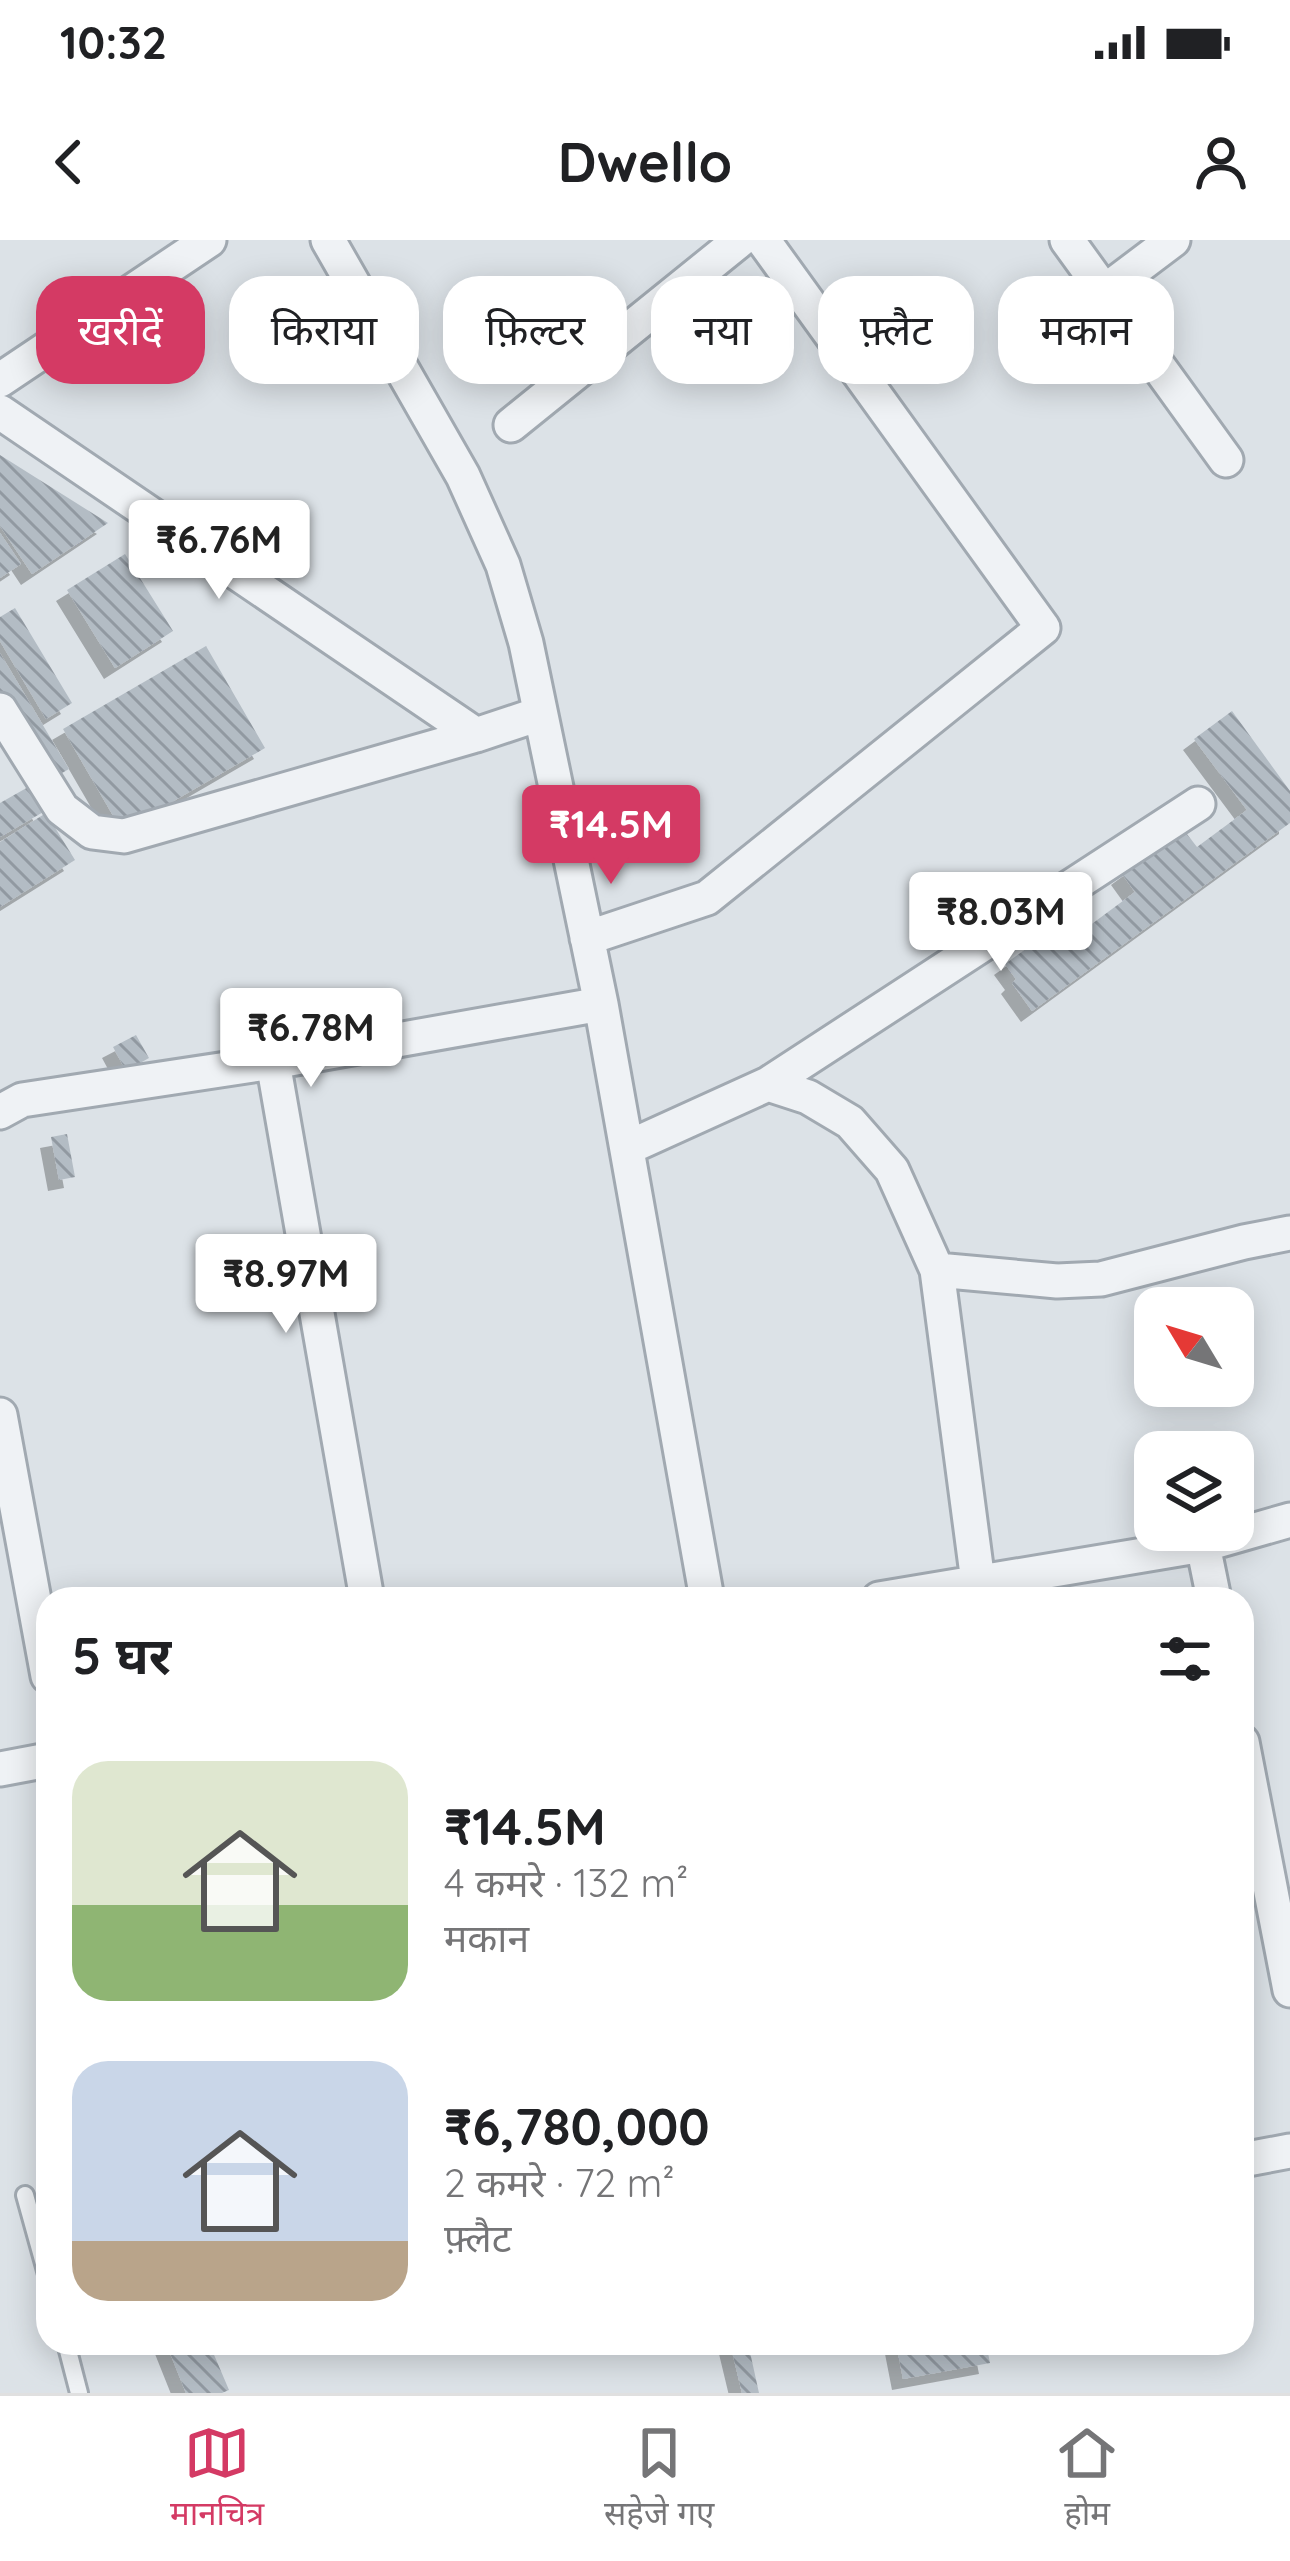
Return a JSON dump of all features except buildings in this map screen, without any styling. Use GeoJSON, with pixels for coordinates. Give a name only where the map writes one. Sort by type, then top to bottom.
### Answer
{"type":"FeatureCollection","features":[{"type":"Feature","properties":{"kind":"street"},"geometry":{"type":"LineString","coordinates":[[0,380],[209,240]]}},
{"type":"Feature","properties":{"kind":"street"},"geometry":{"type":"LineString","coordinates":[[328,240],[463,476],[503,565],[526,643],[601,1004],[705,1587]]}},
{"type":"Feature","properties":{"kind":"street"},"geometry":{"type":"LineString","coordinates":[[512,425],[740,240]]}},
{"type":"Feature","properties":{"kind":"street"},"geometry":{"type":"LineString","coordinates":[[587,938],[707,898],[1043,628],[763,240]]}},
{"type":"Feature","properties":{"kind":"street"},"geometry":{"type":"LineString","coordinates":[[1067,240],[1093,276]]}},
{"type":"Feature","properties":{"kind":"street"},"geometry":{"type":"LineString","coordinates":[[1125,276],[1173,240]]}},
{"type":"Feature","properties":{"kind":"street"},"geometry":{"type":"LineString","coordinates":[[1171,384],[1226,460]]}},
{"type":"Feature","properties":{"kind":"street"},"geometry":{"type":"LineString","coordinates":[[0,412],[476,735]]}},
{"type":"Feature","properties":{"kind":"street"},"geometry":{"type":"LineString","coordinates":[[0,710],[62,809],[92,832],[124,836],[539,714]]}},
{"type":"Feature","properties":{"kind":"street"},"geometry":{"type":"LineString","coordinates":[[627,1148],[768,1084],[1198,804]]}},
{"type":"Feature","properties":{"kind":"street"},"geometry":{"type":"LineString","coordinates":[[0,1112],[22,1100],[601,1004]]}},
{"type":"Feature","properties":{"kind":"street"},"geometry":{"type":"LineString","coordinates":[[273,1062],[365,1587]]}},
{"type":"Feature","properties":{"kind":"street"},"geometry":{"type":"LineString","coordinates":[[768,1084],[808,1096],[850,1122],[892,1170],[938,1270],[978,1582]]}},
{"type":"Feature","properties":{"kind":"street"},"geometry":{"type":"LineString","coordinates":[[938,1270],[1057,1281],[1100,1279],[1290,1233]]}},
{"type":"Feature","properties":{"kind":"street"},"geometry":{"type":"LineString","coordinates":[[0,1415],[36,1611]]}},
{"type":"Feature","properties":{"kind":"street"},"geometry":{"type":"LineString","coordinates":[[1254,1530],[1290,1520]]}},
{"type":"Feature","properties":{"kind":"street"},"geometry":{"type":"LineString","coordinates":[[949,1587],[1167,1551]]}},
{"type":"Feature","properties":{"kind":"street"},"geometry":{"type":"LineString","coordinates":[[1204,1551],[1212,1587]]}},
{"type":"Feature","properties":{"kind":"street"},"geometry":{"type":"LineString","coordinates":[[0,1769],[36,1762]]}},
{"type":"Feature","properties":{"kind":"street"},"geometry":{"type":"LineString","coordinates":[[1254,1804],[1290,1990]]}},
{"type":"Feature","properties":{"kind":"street"},"geometry":{"type":"LineString","coordinates":[[1254,2158],[1290,2151]]}},
{"type":"Feature","properties":{"kind":"lane"},"geometry":{"type":"LineString","coordinates":[[25,2195],[36,2235]]}},
{"type":"Feature","properties":{"kind":"lane"},"geometry":{"type":"LineString","coordinates":[[69,2355],[80,2393]]}}]}
